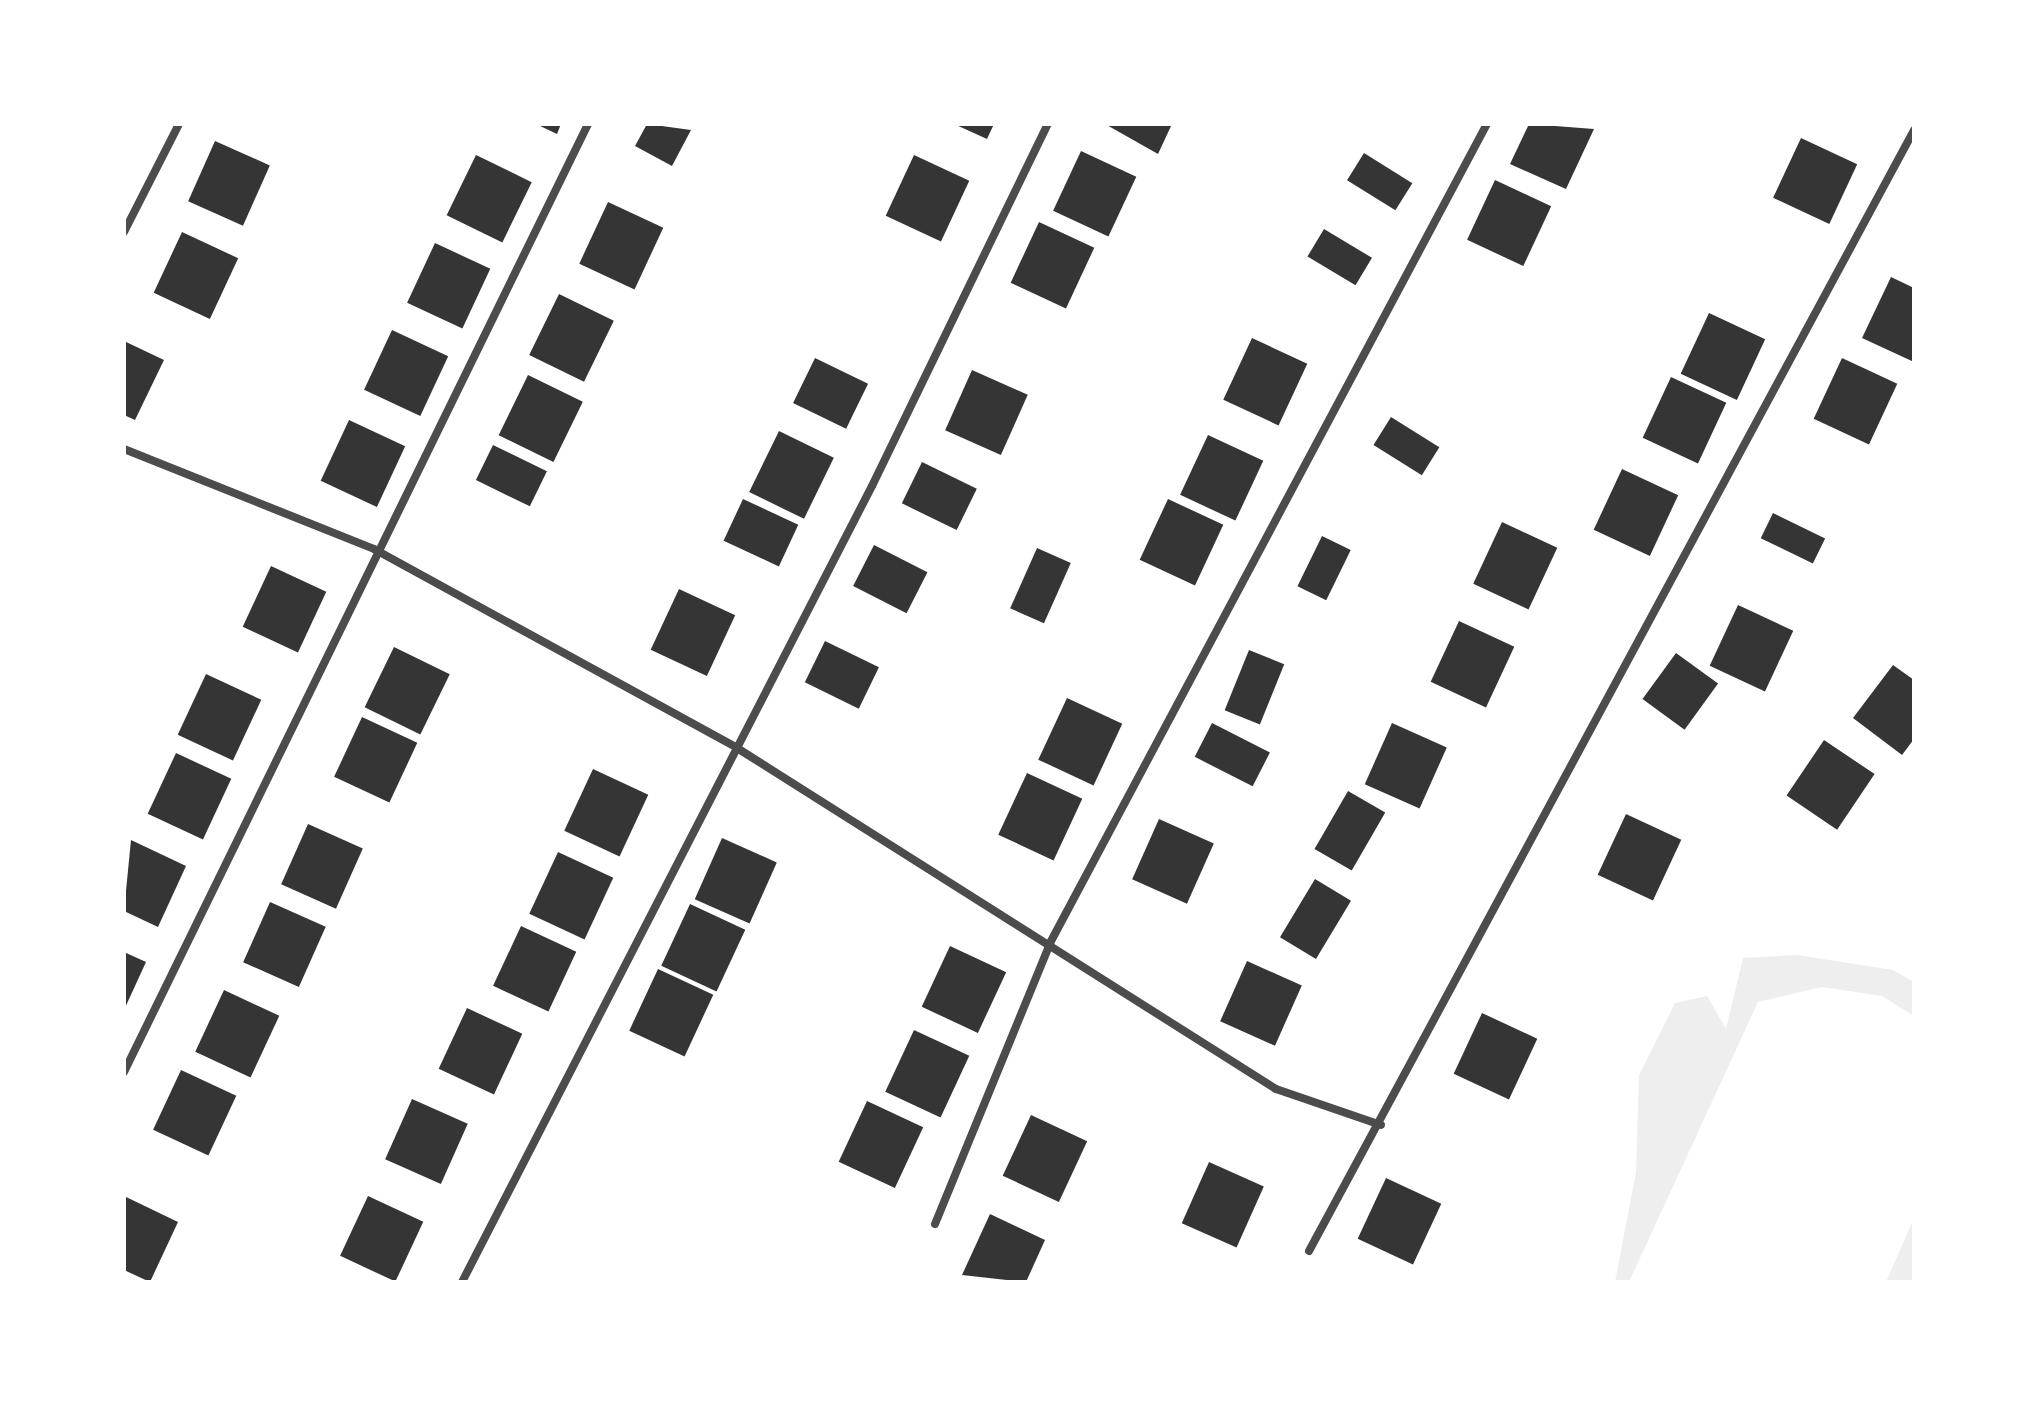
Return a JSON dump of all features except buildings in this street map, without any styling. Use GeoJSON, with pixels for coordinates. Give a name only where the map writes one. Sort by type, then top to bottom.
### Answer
{"type":"FeatureCollection","features":[{"type":"Feature","properties":{"kind":"street"},"geometry":{"type":"LineString","coordinates":[[124,232],[179,124]]}},
{"type":"Feature","properties":{"kind":"street"},"geometry":{"type":"LineString","coordinates":[[124,1072],[374,549],[588,124]]}},
{"type":"Feature","properties":{"kind":"street"},"geometry":{"type":"LineString","coordinates":[[462,1282],[737,748],[1048,124]]}},
{"type":"Feature","properties":{"kind":"street"},"geometry":{"type":"LineString","coordinates":[[935,1224],[1050,943],[1487,124]]}},
{"type":"Feature","properties":{"kind":"street"},"geometry":{"type":"LineString","coordinates":[[1309,1251],[1381,1125],[1914,130]]}},
{"type":"Feature","properties":{"kind":"street"},"geometry":{"type":"LineString","coordinates":[[124,449],[374,549],[737,748],[1050,943],[1276,1089],[1381,1125]]}},
{"type":"Feature","properties":{"kind":"shaded area"},"geometry":{"type":"Polygon","coordinates":[[[1797,955],[1893,970],[1914,982],[1914,1016],[1882,996],[1822,987],[1758,1002],[1629,1282],[1615,1282],[1636,1172],[1639,1075],[1675,1003],[1707,996],[1726,1029],[1743,958],[1797,955]]]}},
{"type":"Feature","properties":{"kind":"shaded area"},"geometry":{"type":"Polygon","coordinates":[[[1914,1217],[1914,1282],[1886,1282],[1911,1225],[1914,1217]]]}}]}
